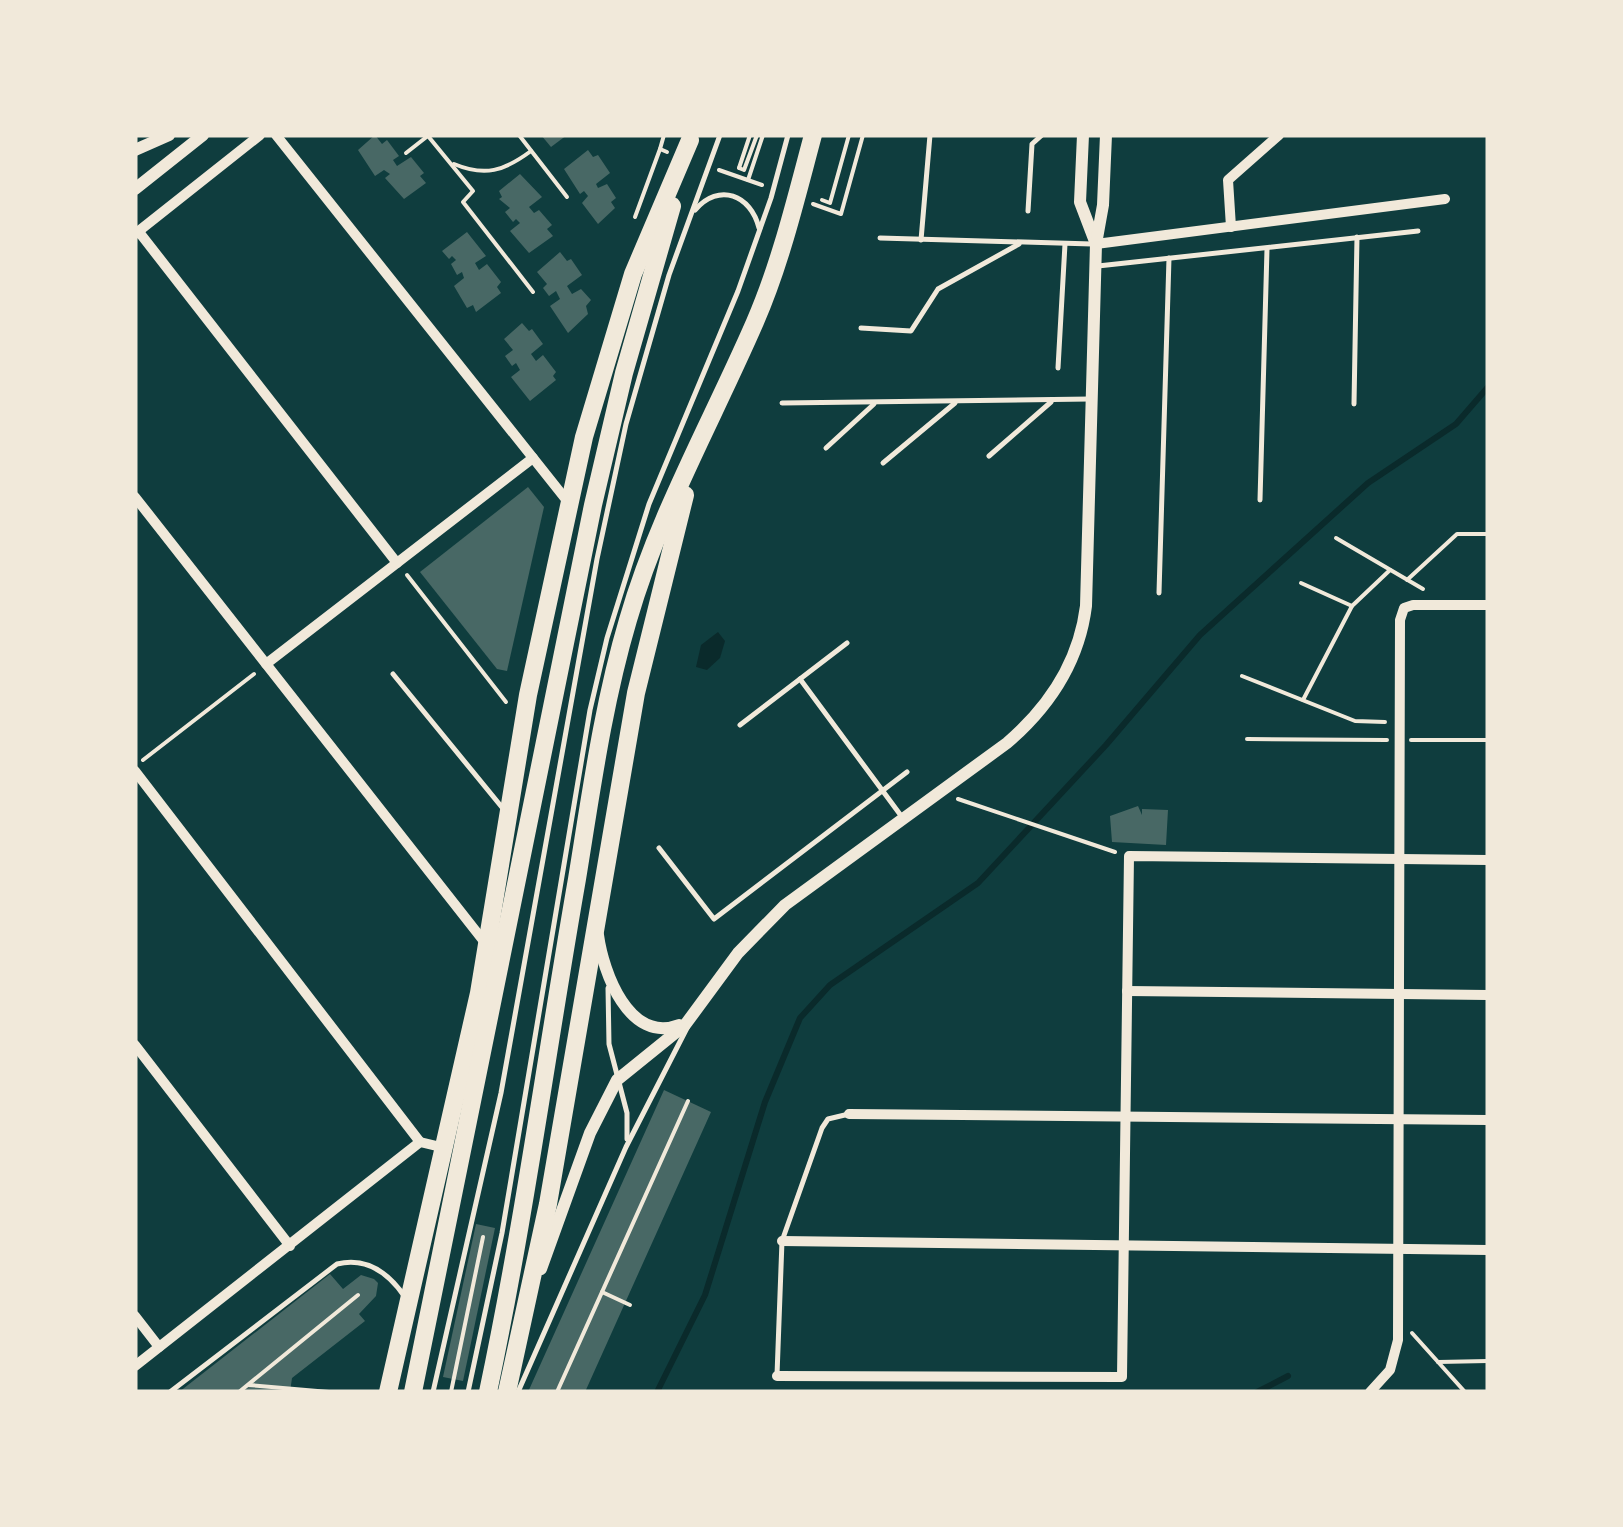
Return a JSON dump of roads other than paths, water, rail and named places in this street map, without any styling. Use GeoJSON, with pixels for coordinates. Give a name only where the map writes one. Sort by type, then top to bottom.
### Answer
{"type":"FeatureCollection","features":[{"type":"Feature","properties":{"kind":"highway"},"geometry":{"type":"LineString","coordinates":[[488,1392],[516,1259],[531,1146],[610,696],[644,565],[771,281],[813,135]]}},
{"type":"Feature","properties":{"kind":"highway"},"geometry":{"type":"LineString","coordinates":[[388,1392],[478,993],[507,814],[568,502],[622,303],[691,138]]}},
{"type":"Feature","properties":{"kind":"highway"},"geometry":{"type":"LineString","coordinates":[[413,1392],[594,506],[624,373],[691,138]]}},
{"type":"Feature","properties":{"kind":"highway"},"geometry":{"type":"LineString","coordinates":[[507,1392],[548,1204],[645,648],[696,456]]}},
{"type":"Feature","properties":{"kind":"street"},"geometry":{"type":"LineString","coordinates":[[135,150],[169,135]]}},
{"type":"Feature","properties":{"kind":"street"},"geometry":{"type":"LineString","coordinates":[[135,189],[204,135]]}},
{"type":"Feature","properties":{"kind":"street"},"geometry":{"type":"LineString","coordinates":[[260,135],[137,233],[398,563]]}},
{"type":"Feature","properties":{"kind":"street"},"geometry":{"type":"LineString","coordinates":[[276,135],[568,502]]}},
{"type":"Feature","properties":{"kind":"street"},"geometry":{"type":"LineString","coordinates":[[1083,135],[1080,202],[1096,244]]}},
{"type":"Feature","properties":{"kind":"street"},"geometry":{"type":"LineString","coordinates":[[523,1319],[590,1133],[617,1080],[694,1015],[738,953],[766,922],[1026,727],[1054,693],[1076,649],[1086,606],[1096,244],[1103,206],[1106,135]]}},
{"type":"Feature","properties":{"kind":"street"},"geometry":{"type":"LineString","coordinates":[[1104,150],[1114,135]]}},
{"type":"Feature","properties":{"kind":"street"},"geometry":{"type":"LineString","coordinates":[[1231,227],[1228,180],[1279,135]]}},
{"type":"Feature","properties":{"kind":"street"},"geometry":{"type":"LineString","coordinates":[[151,143],[166,149],[166,164]]}},
{"type":"Feature","properties":{"kind":"street"},"geometry":{"type":"LineString","coordinates":[[1096,244],[1445,199]]}},
{"type":"Feature","properties":{"kind":"street"},"geometry":{"type":"LineString","coordinates":[[266,664],[533,458]]}},
{"type":"Feature","properties":{"kind":"street"},"geometry":{"type":"LineString","coordinates":[[135,497],[486,944]]}},
{"type":"Feature","properties":{"kind":"street"},"geometry":{"type":"LineString","coordinates":[[1370,1392],[1390,1370],[1396,1356],[1398,1319],[1400,620],[1404,608],[1413,604],[1488,605]]}},
{"type":"Feature","properties":{"kind":"street"},"geometry":{"type":"LineString","coordinates":[[135,768],[420,1142],[445,1148]]}},
{"type":"Feature","properties":{"kind":"street"},"geometry":{"type":"LineString","coordinates":[[777,1376],[1122,1377],[1129,856],[1488,860]]}},
{"type":"Feature","properties":{"kind":"street"},"geometry":{"type":"LineString","coordinates":[[596,917],[606,972],[633,1015],[654,1027],[674,1028],[694,1015]]}},
{"type":"Feature","properties":{"kind":"street"},"geometry":{"type":"LineString","coordinates":[[1127,991],[1488,995]]}},
{"type":"Feature","properties":{"kind":"street"},"geometry":{"type":"LineString","coordinates":[[135,1045],[290,1246]]}},
{"type":"Feature","properties":{"kind":"street"},"geometry":{"type":"LineString","coordinates":[[849,1114],[1488,1120]]}},
{"type":"Feature","properties":{"kind":"street"},"geometry":{"type":"LineString","coordinates":[[135,1366],[420,1142]]}},
{"type":"Feature","properties":{"kind":"street"},"geometry":{"type":"LineString","coordinates":[[782,1241],[1488,1250]]}},
{"type":"Feature","properties":{"kind":"street"},"geometry":{"type":"LineString","coordinates":[[135,1316],[159,1347]]}},
{"type":"Feature","properties":{"kind":"lane"},"geometry":{"type":"LineString","coordinates":[[433,1392],[505,1075],[615,472],[650,334],[720,135]]}},
{"type":"Feature","properties":{"kind":"lane"},"geometry":{"type":"LineString","coordinates":[[468,1392],[502,1233],[590,710],[607,638],[649,504],[760,231],[788,135]]}},
{"type":"Feature","properties":{"kind":"lane"},"geometry":{"type":"LineString","coordinates":[[921,240],[930,135]]}},
{"type":"Feature","properties":{"kind":"lane"},"geometry":{"type":"LineString","coordinates":[[1028,211],[1032,144],[1042,135]]}},
{"type":"Feature","properties":{"kind":"lane"},"geometry":{"type":"LineString","coordinates":[[692,214],[711,196],[732,195],[752,207],[760,231]]}},
{"type":"Feature","properties":{"kind":"lane"},"geometry":{"type":"LineString","coordinates":[[1096,266],[1418,231]]}},
{"type":"Feature","properties":{"kind":"lane"},"geometry":{"type":"LineString","coordinates":[[1354,404],[1356,237]]}},
{"type":"Feature","properties":{"kind":"lane"},"geometry":{"type":"LineString","coordinates":[[880,238],[1096,244]]}},
{"type":"Feature","properties":{"kind":"lane"},"geometry":{"type":"LineString","coordinates":[[861,328],[911,332],[938,289],[1022,242]]}},
{"type":"Feature","properties":{"kind":"lane"},"geometry":{"type":"LineString","coordinates":[[1058,368],[1065,244]]}},
{"type":"Feature","properties":{"kind":"lane"},"geometry":{"type":"LineString","coordinates":[[1260,500],[1267,247]]}},
{"type":"Feature","properties":{"kind":"lane"},"geometry":{"type":"LineString","coordinates":[[1159,593],[1169,258]]}},
{"type":"Feature","properties":{"kind":"lane"},"geometry":{"type":"LineString","coordinates":[[782,403],[1094,399]]}},
{"type":"Feature","properties":{"kind":"lane"},"geometry":{"type":"LineString","coordinates":[[988,456],[1053,400]]}},
{"type":"Feature","properties":{"kind":"lane"},"geometry":{"type":"LineString","coordinates":[[883,463],[958,401]]}},
{"type":"Feature","properties":{"kind":"lane"},"geometry":{"type":"LineString","coordinates":[[826,448],[876,402]]}},
{"type":"Feature","properties":{"kind":"lane"},"geometry":{"type":"LineString","coordinates":[[740,726],[847,643]]}},
{"type":"Feature","properties":{"kind":"lane"},"geometry":{"type":"LineString","coordinates":[[393,674],[507,814]]}},
{"type":"Feature","properties":{"kind":"lane"},"geometry":{"type":"LineString","coordinates":[[800,679],[904,819]]}},
{"type":"Feature","properties":{"kind":"lane"},"geometry":{"type":"LineString","coordinates":[[659,848],[714,919],[907,772]]}},
{"type":"Feature","properties":{"kind":"lane"},"geometry":{"type":"LineString","coordinates":[[606,972],[609,1044],[627,1112],[626,1147]]}},
{"type":"Feature","properties":{"kind":"lane"},"geometry":{"type":"LineString","coordinates":[[518,1392],[626,1147],[694,1015]]}},
{"type":"Feature","properties":{"kind":"lane"},"geometry":{"type":"LineString","coordinates":[[777,1376],[782,1241],[822,1128],[828,1119],[849,1114]]}},
{"type":"Feature","properties":{"kind":"lane"},"geometry":{"type":"LineString","coordinates":[[170,1392],[337,1264],[369,1264],[391,1280],[408,1301]]}},
{"type":"Feature","properties":{"kind":"water"},"geometry":{"type":"Polygon","coordinates":[[[718,632],[725,641],[720,658],[707,670],[696,667],[701,645],[718,632]]]}},
{"type":"Feature","properties":{"kind":"waterway"},"geometry":{"type":"LineString","coordinates":[[657,1392],[705,1295],[765,1102],[800,1018],[830,985],[978,883],[1106,745],[1200,635],[1368,483],[1456,424],[1488,387]]}},
{"type":"Feature","properties":{"kind":"waterway"},"geometry":{"type":"LineString","coordinates":[[1257,1392],[1288,1376]]}}]}
